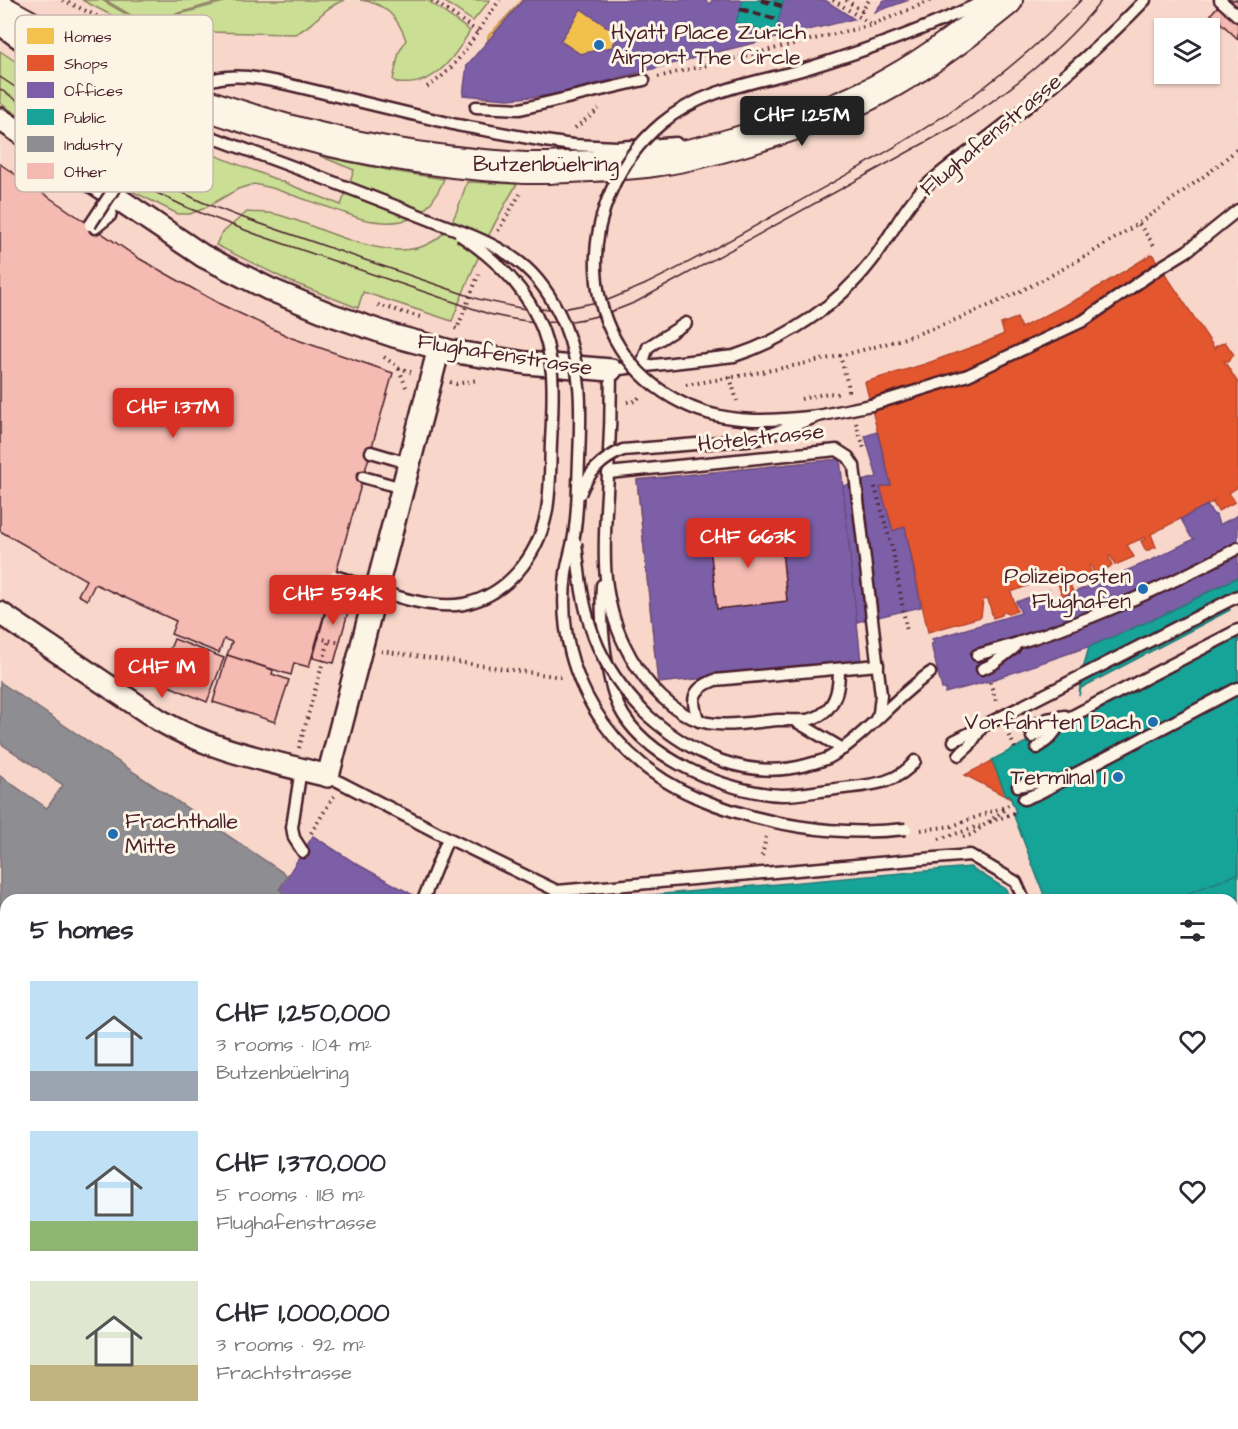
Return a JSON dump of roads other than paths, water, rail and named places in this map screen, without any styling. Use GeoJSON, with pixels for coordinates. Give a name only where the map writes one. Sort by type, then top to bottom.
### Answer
{"type":"FeatureCollection","features":[{"type":"Feature","properties":{"kind":"main road","name":"Butzenbüelring"},"geometry":{"type":"LineString","coordinates":[[213,108],[320,138],[458,163],[536,165],[651,162],[716,149],[833,110],[890,84],[946,47],[1007,0]]}},
{"type":"Feature","properties":{"kind":"main road","name":"Butzenbüelring"},"geometry":{"type":"LineString","coordinates":[[0,10],[15,18]]}},
{"type":"Feature","properties":{"kind":"street","name":"Flughafenstrasse"},"geometry":{"type":"LineString","coordinates":[[0,119],[15,129]]}},
{"type":"Feature","properties":{"kind":"street","name":"Flughafenstrasse"},"geometry":{"type":"LineString","coordinates":[[108,192],[203,256],[269,289],[359,325],[439,348],[526,363],[611,370]]}},
{"type":"Feature","properties":{"kind":"street"},"geometry":{"type":"LineString","coordinates":[[0,613],[149,714],[186,735],[208,745],[328,776],[439,348]]}},
{"type":"Feature","properties":{"kind":"lane"},"geometry":{"type":"LineString","coordinates":[[986,0],[902,36],[805,69],[709,95],[682,109],[651,133],[630,157],[613,187],[596,244],[596,277],[602,310],[621,349],[643,376],[668,395],[702,411],[741,420],[781,420],[818,416],[871,405],[968,375],[1083,321],[1186,251],[1238,210]]}},
{"type":"Feature","properties":{"kind":"lane","name":"Flughafenstrasse"},"geometry":{"type":"LineString","coordinates":[[611,370],[734,356],[753,350],[788,332],[824,309],[845,291],[871,262],[907,207],[925,186],[956,159],[994,133],[1051,86],[1145,0]]}},
{"type":"Feature","properties":{"kind":"lane"},"geometry":{"type":"LineString","coordinates":[[1220,0],[1238,16]]}},
{"type":"Feature","properties":{"kind":"lane"},"geometry":{"type":"LineString","coordinates":[[0,30],[15,40]]}},
{"type":"Feature","properties":{"kind":"lane"},"geometry":{"type":"LineString","coordinates":[[213,81],[228,76],[259,77],[481,129],[536,165],[572,145],[617,147],[689,141]]}},
{"type":"Feature","properties":{"kind":"lane"},"geometry":{"type":"LineString","coordinates":[[476,108],[520,109],[644,80]]}},
{"type":"Feature","properties":{"kind":"lane"},"geometry":{"type":"LineString","coordinates":[[708,139],[799,123]]}},
{"type":"Feature","properties":{"kind":"lane"},"geometry":{"type":"LineString","coordinates":[[213,138],[487,242],[521,263],[539,282],[560,315],[572,345],[580,389],[577,505],[565,591],[566,628],[571,659],[585,694],[597,714],[610,732],[642,765],[680,790],[715,805],[753,817],[806,828],[875,832],[906,830]]}},
{"type":"Feature","properties":{"kind":"lane"},"geometry":{"type":"LineString","coordinates":[[114,192],[92,226],[110,216],[115,197]]}},
{"type":"Feature","properties":{"kind":"lane"},"geometry":{"type":"LineString","coordinates":[[375,592],[335,578],[420,602],[463,604],[489,595],[510,580],[531,553],[543,526],[548,501],[553,398],[552,370],[545,334],[526,296],[513,281],[484,253],[441,224]]}},
{"type":"Feature","properties":{"kind":"lane"},"geometry":{"type":"LineString","coordinates":[[641,367],[648,347],[686,323]]}},
{"type":"Feature","properties":{"kind":"lane"},"geometry":{"type":"LineString","coordinates":[[611,370],[600,606],[612,687],[626,720],[669,758],[695,772],[725,784],[762,793],[783,795],[882,783],[899,777],[915,761]]}},
{"type":"Feature","properties":{"kind":"lane"},"geometry":{"type":"LineString","coordinates":[[577,505],[585,483],[597,466],[623,450],[758,439],[818,416]]}},
{"type":"Feature","properties":{"kind":"lane","name":"Hotelstrasse"},"geometry":{"type":"LineString","coordinates":[[608,473],[837,450],[852,461],[878,665],[881,705],[876,719]]}},
{"type":"Feature","properties":{"kind":"lane"},"geometry":{"type":"LineString","coordinates":[[371,452],[408,463]]}},
{"type":"Feature","properties":{"kind":"lane"},"geometry":{"type":"LineString","coordinates":[[363,477],[402,488]]}},
{"type":"Feature","properties":{"kind":"lane"},"geometry":{"type":"LineString","coordinates":[[575,531],[583,601],[593,635],[617,682],[646,715],[660,727],[694,749],[728,764],[747,768],[784,770],[830,758],[930,672]]}},
{"type":"Feature","properties":{"kind":"lane"},"geometry":{"type":"LineString","coordinates":[[977,655],[1025,642],[1083,621],[1131,601],[1238,548]]}},
{"type":"Feature","properties":{"kind":"lane"},"geometry":{"type":"LineString","coordinates":[[603,558],[611,610],[624,646],[658,693],[677,709],[699,721],[727,724],[813,719],[828,708],[836,696],[838,669]]}},
{"type":"Feature","properties":{"kind":"lane"},"geometry":{"type":"LineString","coordinates":[[954,741],[1084,673],[1149,643],[1238,597]]}},
{"type":"Feature","properties":{"kind":"lane"},"geometry":{"type":"LineString","coordinates":[[1029,733],[1072,716],[1238,630]]}},
{"type":"Feature","properties":{"kind":"lane"},"geometry":{"type":"LineString","coordinates":[[982,669],[1025,642]]}},
{"type":"Feature","properties":{"kind":"lane"},"geometry":{"type":"LineString","coordinates":[[699,721],[694,708],[695,695],[701,686],[716,680],[878,665]]}},
{"type":"Feature","properties":{"kind":"lane"},"geometry":{"type":"LineString","coordinates":[[1024,799],[1238,687]]}},
{"type":"Feature","properties":{"kind":"lane"},"geometry":{"type":"LineString","coordinates":[[1037,748],[1072,716]]}},
{"type":"Feature","properties":{"kind":"lane"},"geometry":{"type":"LineString","coordinates":[[796,721],[843,748]]}},
{"type":"Feature","properties":{"kind":"lane"},"geometry":{"type":"LineString","coordinates":[[960,755],[982,728]]}},
{"type":"Feature","properties":{"kind":"lane"},"geometry":{"type":"LineString","coordinates":[[302,769],[292,826],[294,838],[303,852]]}},
{"type":"Feature","properties":{"kind":"lane"},"geometry":{"type":"LineString","coordinates":[[328,776],[557,891],[970,855],[1016,882],[1021,894]]}},
{"type":"Feature","properties":{"kind":"lane"},"geometry":{"type":"LineString","coordinates":[[1018,786],[1060,782]]}},
{"type":"Feature","properties":{"kind":"lane"},"geometry":{"type":"LineString","coordinates":[[425,894],[448,838]]}},
{"type":"Feature","properties":{"kind":"tram line"},"geometry":{"type":"LineString","coordinates":[[181,192],[238,216],[478,299],[525,309],[562,309],[608,300],[683,266],[911,137],[947,114],[1016,62],[1081,0]]}},
{"type":"Feature","properties":{"kind":"tram line"},"geometry":{"type":"LineString","coordinates":[[155,192],[188,208],[258,235],[489,314],[528,321],[565,322],[582,319],[619,309],[638,301],[957,125],[1016,84],[1053,53],[1102,0]]}},
{"type":"Feature","properties":{"kind":"tram line"},"geometry":{"type":"LineString","coordinates":[[0,77],[15,87]]}},
{"type":"Feature","properties":{"kind":"tram line"},"geometry":{"type":"LineString","coordinates":[[0,89],[15,99]]}},
{"type":"Feature","properties":{"kind":"railway"},"geometry":{"type":"LineString","coordinates":[[761,0],[782,6]]}},
{"type":"Feature","properties":{"kind":"railway"},"geometry":{"type":"LineString","coordinates":[[740,9],[779,20]]}},
{"type":"Feature","properties":{"kind":"place","name":"Hyatt Place Zurich Airport The Circle"},"geometry":{"type":"Point","coordinates":[599,45]}},
{"type":"Feature","properties":{"kind":"place","name":"Polizeiposten Flughafen"},"geometry":{"type":"Point","coordinates":[1143,589]}},
{"type":"Feature","properties":{"kind":"place","name":"Vorfahrten Dach"},"geometry":{"type":"Point","coordinates":[1153,722]}},
{"type":"Feature","properties":{"kind":"place","name":"Terminal 1"},"geometry":{"type":"Point","coordinates":[1118,777]}},
{"type":"Feature","properties":{"kind":"place","name":"Frachthalle Mitte"},"geometry":{"type":"Point","coordinates":[113,834]}}]}
